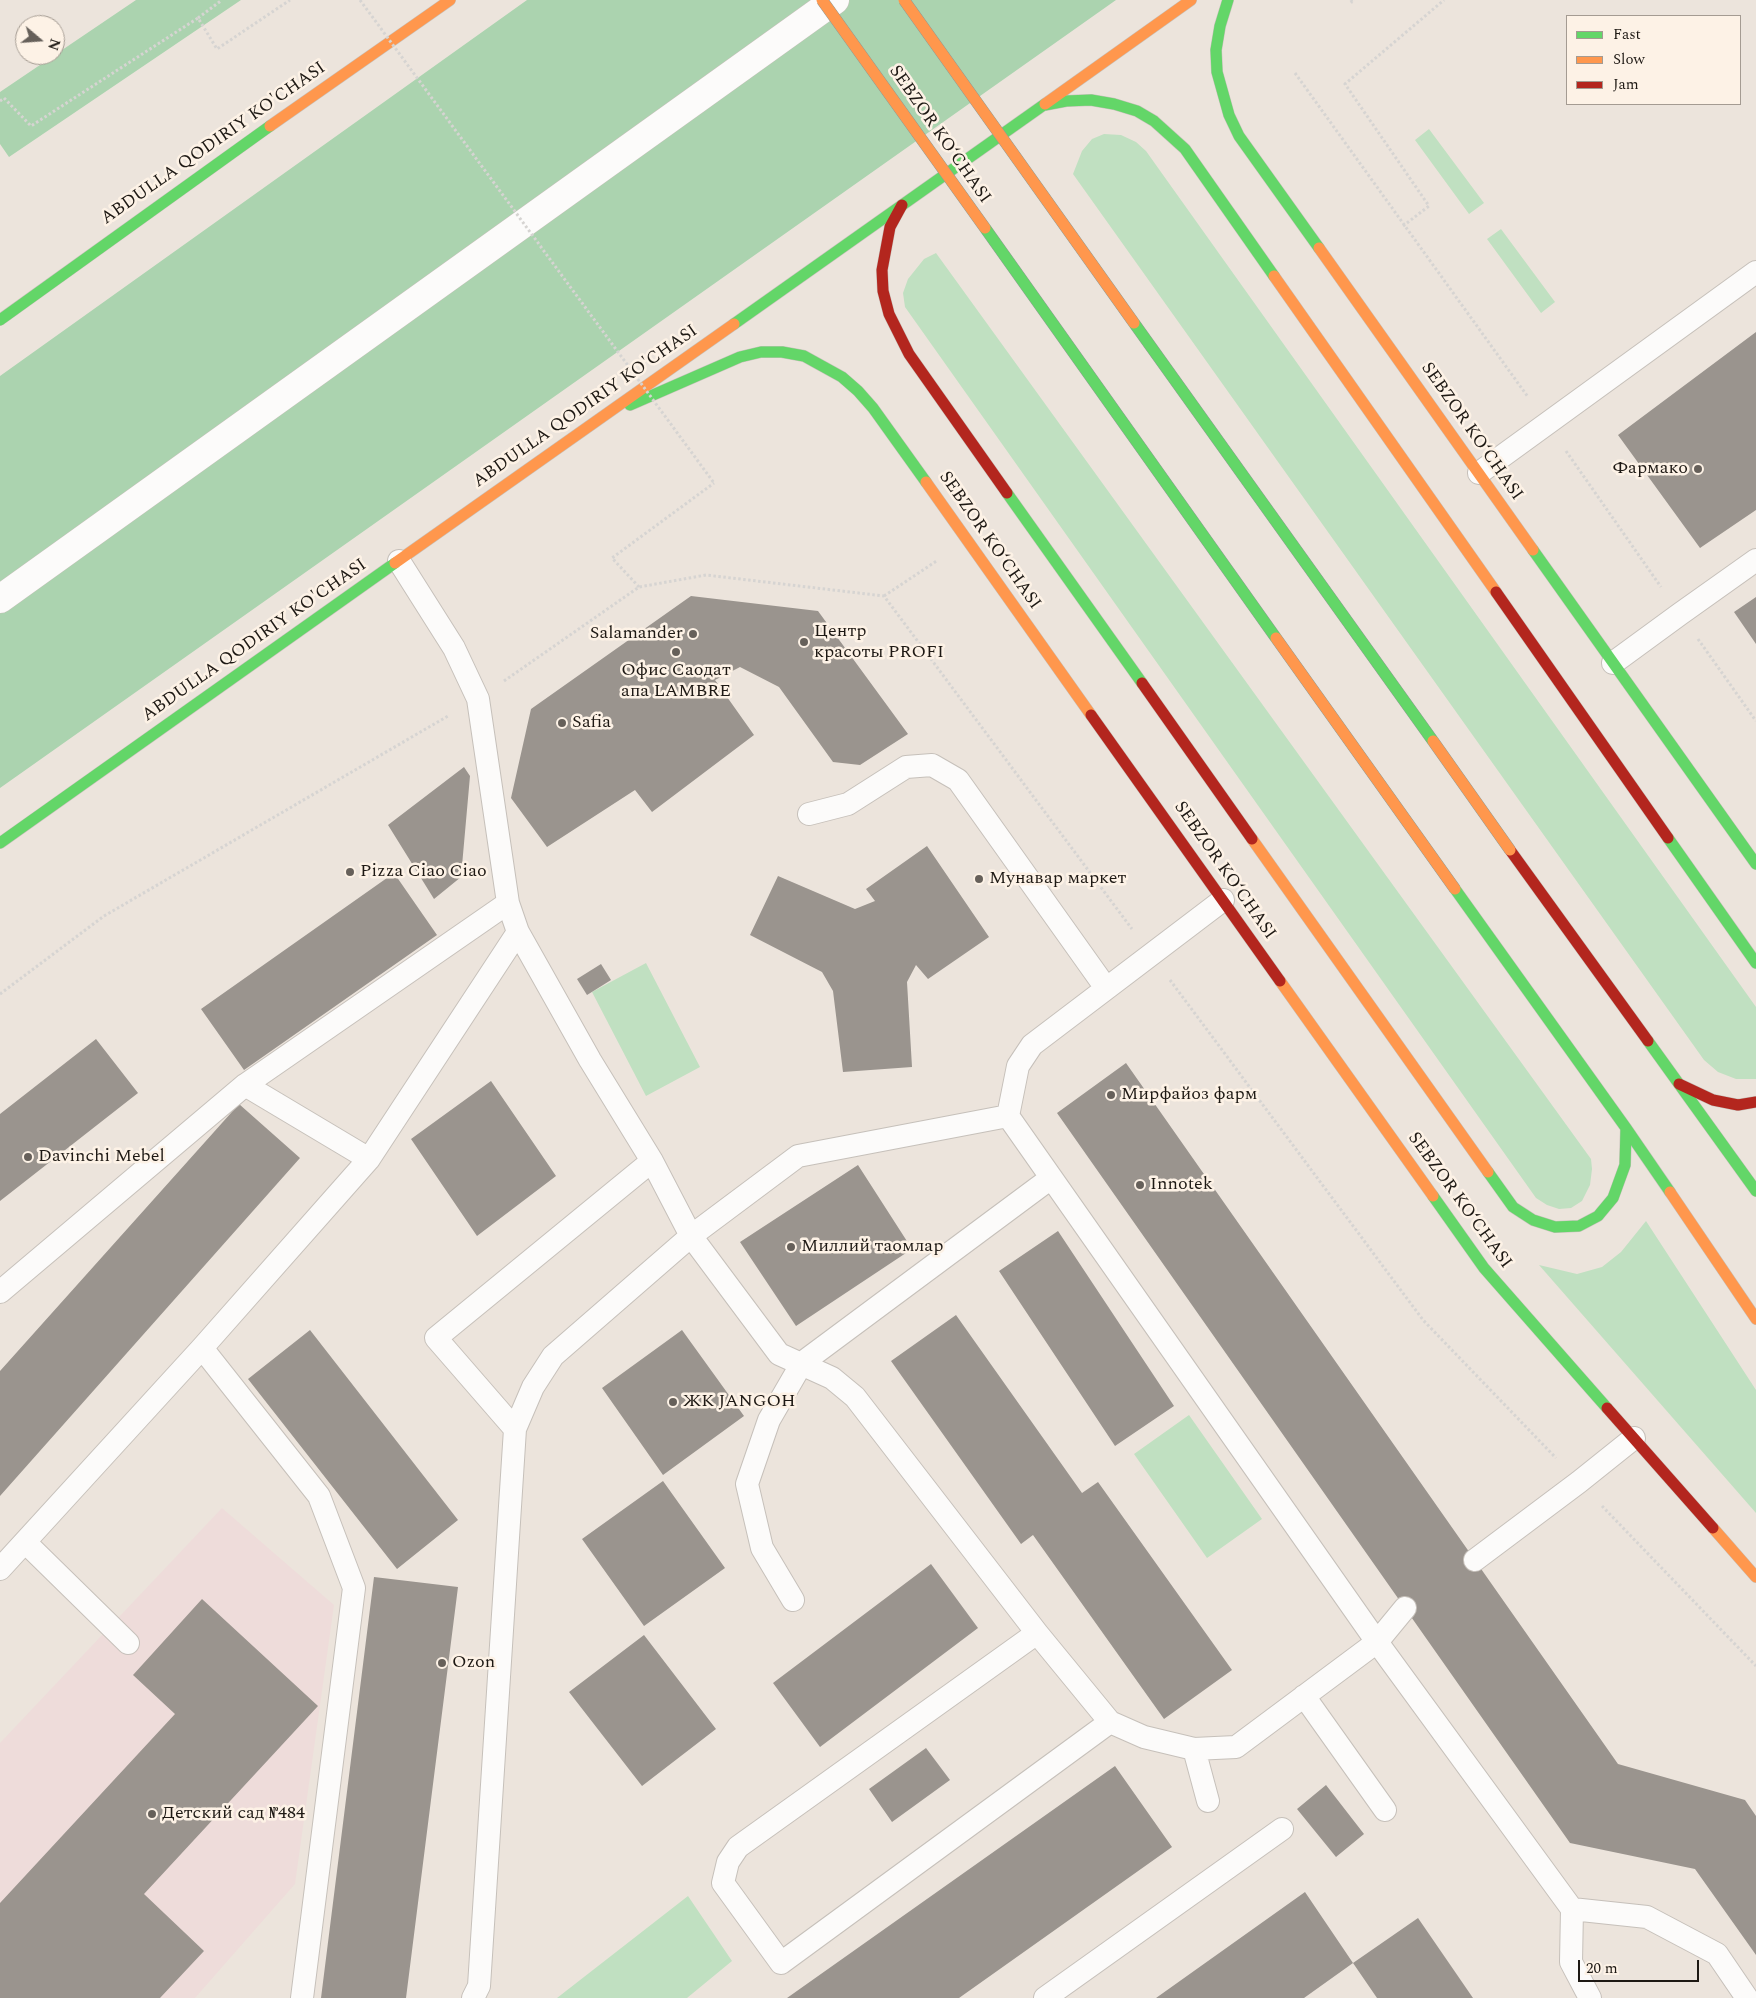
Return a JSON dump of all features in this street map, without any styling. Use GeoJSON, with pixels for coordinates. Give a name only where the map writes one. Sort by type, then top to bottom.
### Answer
{"type":"FeatureCollection","features":[{"type":"Feature","properties":{"kind":"main road"},"geometry":{"type":"LineString","coordinates":[[408,30],[434,0]]}},
{"type":"Feature","properties":{"kind":"main road","name":"ABDULLA QODIRIY KO'CHASI"},"geometry":{"type":"LineString","coordinates":[[0,320],[184,186],[450,0]]}},
{"type":"Feature","properties":{"kind":"main road","name":"SEBZOR KO‘CHASI"},"geometry":{"type":"LineString","coordinates":[[822,0],[1626,1128],[1756,1319]]}},
{"type":"Feature","properties":{"kind":"main road"},"geometry":{"type":"LineString","coordinates":[[904,0],[1510,850],[1756,1191]]}},
{"type":"Feature","properties":{"kind":"main road","name":"ABDULLA QODIRIY KO'CHASI"},"geometry":{"type":"LineString","coordinates":[[0,843],[1191,0]]}},
{"type":"Feature","properties":{"kind":"main road","name":"SEBZOR KO‘CHASI"},"geometry":{"type":"LineString","coordinates":[[1228,0],[1220,26],[1216,50],[1217,72],[1229,115],[1239,136],[1756,864]]}},
{"type":"Feature","properties":{"kind":"main road"},"geometry":{"type":"LineString","coordinates":[[1042,106],[1066,101],[1091,100],[1114,104],[1137,111],[1154,121],[1185,149],[1756,963]]}},
{"type":"Feature","properties":{"kind":"main road"},"geometry":{"type":"LineString","coordinates":[[902,205],[890,227],[882,270],[883,291],[889,314],[909,354],[1513,1207],[1533,1220],[1554,1227],[1579,1226],[1598,1216],[1613,1198],[1622,1177],[1625,1165],[1626,1128]]}},
{"type":"Feature","properties":{"kind":"main road","name":"SEBZOR KO‘CHASI"},"geometry":{"type":"LineString","coordinates":[[600,418],[740,357],[761,352],[782,352],[804,356],[842,377],[858,392],[879,416],[1484,1268],[1756,1577]]}},
{"type":"Feature","properties":{"kind":"main road"},"geometry":{"type":"LineString","coordinates":[[1676,1082],[1726,1104],[1738,1105],[1756,1102]]}},
{"type":"Feature","properties":{"kind":"street"},"geometry":{"type":"LineString","coordinates":[[0,599],[835,0]]}},
{"type":"Feature","properties":{"kind":"lane"},"geometry":{"type":"LineString","coordinates":[[1479,473],[1756,272]]}},
{"type":"Feature","properties":{"kind":"lane"},"geometry":{"type":"LineString","coordinates":[[1613,663],[1756,560]]}},
{"type":"Feature","properties":{"kind":"lane"},"geometry":{"type":"LineString","coordinates":[[399,561],[454,648],[478,699],[508,903],[518,932],[590,1060],[652,1161],[691,1236],[779,1354],[832,1378],[855,1397],[1037,1633],[1110,1722],[1144,1736],[1194,1749],[1236,1748],[1377,1642],[1405,1608]]}},
{"type":"Feature","properties":{"kind":"lane"},"geometry":{"type":"LineString","coordinates":[[809,814],[848,804],[906,768],[932,765],[958,780],[1106,988]]}},
{"type":"Feature","properties":{"kind":"lane"},"geometry":{"type":"LineString","coordinates":[[1223,900],[1032,1045],[1018,1066],[1008,1116],[1377,1642],[1572,1909],[1571,1962],[1590,1998]]}},
{"type":"Feature","properties":{"kind":"lane"},"geometry":{"type":"LineString","coordinates":[[0,1292],[245,1086],[508,903]]}},
{"type":"Feature","properties":{"kind":"lane"},"geometry":{"type":"LineString","coordinates":[[0,1569],[202,1348],[369,1159],[518,932]]}},
{"type":"Feature","properties":{"kind":"lane"},"geometry":{"type":"LineString","coordinates":[[245,1086],[369,1159]]}},
{"type":"Feature","properties":{"kind":"lane"},"geometry":{"type":"LineString","coordinates":[[472,1998],[479,1986],[515,1429],[533,1387],[553,1356],[691,1236],[798,1156],[1008,1116]]}},
{"type":"Feature","properties":{"kind":"lane"},"geometry":{"type":"LineString","coordinates":[[515,1429],[436,1338],[652,1161]]}},
{"type":"Feature","properties":{"kind":"lane"},"geometry":{"type":"LineString","coordinates":[[794,1600],[762,1548],[747,1484],[769,1420],[802,1363],[1051,1178]]}},
{"type":"Feature","properties":{"kind":"lane"},"geometry":{"type":"LineString","coordinates":[[202,1348],[319,1496],[354,1588],[302,1998]]}},
{"type":"Feature","properties":{"kind":"lane"},"geometry":{"type":"LineString","coordinates":[[1475,1560],[1580,1482],[1634,1438]]}},
{"type":"Feature","properties":{"kind":"lane"},"geometry":{"type":"LineString","coordinates":[[25,1542],[128,1643]]}},
{"type":"Feature","properties":{"kind":"lane"},"geometry":{"type":"LineString","coordinates":[[1037,1633],[738,1847],[728,1862],[723,1883],[781,1963],[1110,1722]]}},
{"type":"Feature","properties":{"kind":"lane"},"geometry":{"type":"LineString","coordinates":[[1304,1696],[1385,1810]]}},
{"type":"Feature","properties":{"kind":"lane"},"geometry":{"type":"LineString","coordinates":[[1194,1749],[1208,1801]]}},
{"type":"Feature","properties":{"kind":"lane"},"geometry":{"type":"LineString","coordinates":[[1045,1998],[1282,1829]]}},
{"type":"Feature","properties":{"kind":"lane"},"geometry":{"type":"LineString","coordinates":[[1572,1909],[1647,1917],[1716,1954],[1747,1998]]}},
{"type":"Feature","properties":{"kind":"path"},"geometry":{"type":"LineString","coordinates":[[0,101],[4,98],[31,126],[198,18],[222,0]]}},
{"type":"Feature","properties":{"kind":"path"},"geometry":{"type":"LineString","coordinates":[[198,18],[217,49],[290,0]]}},
{"type":"Feature","properties":{"kind":"path"},"geometry":{"type":"LineString","coordinates":[[360,0],[714,483],[612,558],[639,587]]}},
{"type":"Feature","properties":{"kind":"path"},"geometry":{"type":"LineString","coordinates":[[1403,226],[1429,206],[1345,84],[1444,0]]}},
{"type":"Feature","properties":{"kind":"path"},"geometry":{"type":"LineString","coordinates":[[1294,73],[1403,226],[1547,422],[1756,721]]}},
{"type":"Feature","properties":{"kind":"path"},"geometry":{"type":"LineString","coordinates":[[0,994],[104,916],[478,699],[639,587],[706,575],[884,596],[939,559]]}},
{"type":"Feature","properties":{"kind":"path"},"geometry":{"type":"LineString","coordinates":[[884,596],[1423,1320],[1756,1666]]}},
{"type":"Feature","properties":{"kind":"shaded area","name":"Детский сад №484"},"geometry":{"type":"Polygon","coordinates":[[[222,1508],[334,1605],[295,1884],[195,1998],[0,1998],[0,1743],[222,1508]]]}},
{"type":"Feature","properties":{"kind":"green space"},"geometry":{"type":"Polygon","coordinates":[[[136,0],[241,0],[9,157],[0,144],[0,92],[40,65],[65,65],[65,48],[136,0]]]}},
{"type":"Feature","properties":{"kind":"green space"},"geometry":{"type":"Polygon","coordinates":[[[527,0],[1116,0],[0,788],[0,376],[527,0]]]}},
{"type":"Feature","properties":{"kind":"green space"},"geometry":{"type":"Polygon","coordinates":[[[1429,129],[1484,203],[1469,214],[1415,140],[1429,129]]]}},
{"type":"Feature","properties":{"kind":"green space"},"geometry":{"type":"Polygon","coordinates":[[[1104,134],[1121,135],[1136,142],[1146,151],[1756,1007],[1756,1079],[1736,1079],[1718,1072],[1704,1060],[1073,174],[1082,151],[1092,139],[1104,134]]]}},
{"type":"Feature","properties":{"kind":"green space"},"geometry":{"type":"Polygon","coordinates":[[[1501,229],[1555,302],[1541,313],[1487,239],[1501,229]]]}},
{"type":"Feature","properties":{"kind":"green space"},"geometry":{"type":"Polygon","coordinates":[[[936,253],[1591,1159],[1590,1185],[1582,1201],[1571,1208],[1559,1209],[1547,1205],[1536,1198],[905,307],[903,293],[908,279],[924,259],[936,253]]]}},
{"type":"Feature","properties":{"kind":"green space"},"geometry":{"type":"Polygon","coordinates":[[[646,963],[700,1067],[646,1096],[592,992],[646,963]]]}},
{"type":"Feature","properties":{"kind":"green space"},"geometry":{"type":"Polygon","coordinates":[[[1646,1221],[1756,1390],[1756,1513],[1539,1265],[1577,1274],[1602,1267],[1621,1252],[1646,1221]]]}},
{"type":"Feature","properties":{"kind":"green space"},"geometry":{"type":"Polygon","coordinates":[[[1189,1415],[1262,1519],[1207,1558],[1134,1454],[1189,1415]]]}},
{"type":"Feature","properties":{"kind":"green space"},"geometry":{"type":"Polygon","coordinates":[[[688,1896],[732,1961],[687,1998],[557,1998],[688,1896]]]}},
{"type":"Feature","properties":{"kind":"building"},"geometry":{"type":"Polygon","coordinates":[[[1756,332],[1756,510],[1700,548],[1618,435],[1756,332]]]}},
{"type":"Feature","properties":{"kind":"building"},"geometry":{"type":"Polygon","coordinates":[[[691,596],[818,611],[908,734],[860,765],[833,762],[779,687],[740,667],[715,680],[754,735],[652,812],[635,790],[547,847],[511,798],[531,709],[691,596]]]}},
{"type":"Feature","properties":{"kind":"building"},"geometry":{"type":"Polygon","coordinates":[[[1756,597],[1756,644],[1734,612],[1756,597]]]}},
{"type":"Feature","properties":{"kind":"building"},"geometry":{"type":"Polygon","coordinates":[[[464,767],[470,776],[461,877],[434,899],[388,825],[464,767]]]}},
{"type":"Feature","properties":{"kind":"building"},"geometry":{"type":"Polygon","coordinates":[[[927,846],[989,937],[928,979],[916,965],[907,982],[912,1067],[843,1072],[833,991],[822,972],[750,935],[778,876],[855,909],[875,901],[866,889],[927,846]]]}},
{"type":"Feature","properties":{"kind":"building"},"geometry":{"type":"Polygon","coordinates":[[[394,873],[437,935],[244,1070],[201,1009],[394,873]]]}},
{"type":"Feature","properties":{"kind":"building"},"geometry":{"type":"Polygon","coordinates":[[[601,964],[611,980],[587,995],[577,979],[601,964]]]}},
{"type":"Feature","properties":{"kind":"building","name":"Davinchi Mebel"},"geometry":{"type":"Polygon","coordinates":[[[96,1039],[138,1093],[0,1201],[0,1114],[96,1039]]]}},
{"type":"Feature","properties":{"kind":"building"},"geometry":{"type":"Polygon","coordinates":[[[1126,1063],[1618,1764],[1745,1800],[1756,1816],[1756,1955],[1695,1869],[1570,1843],[1057,1113],[1126,1063]]]}},
{"type":"Feature","properties":{"kind":"building"},"geometry":{"type":"Polygon","coordinates":[[[491,1081],[556,1176],[477,1236],[411,1139],[491,1081]]]}},
{"type":"Feature","properties":{"kind":"building"},"geometry":{"type":"Polygon","coordinates":[[[239,1104],[300,1158],[0,1496],[0,1371],[239,1104]]]}},
{"type":"Feature","properties":{"kind":"building"},"geometry":{"type":"Polygon","coordinates":[[[858,1165],[912,1249],[796,1326],[740,1242],[858,1165]]]}},
{"type":"Feature","properties":{"kind":"building"},"geometry":{"type":"Polygon","coordinates":[[[1058,1231],[1174,1406],[1115,1446],[999,1271],[1058,1231]]]}},
{"type":"Feature","properties":{"kind":"building"},"geometry":{"type":"Polygon","coordinates":[[[956,1315],[1082,1493],[1098,1482],[1232,1670],[1164,1719],[1033,1535],[1021,1544],[891,1361],[956,1315]]]}},
{"type":"Feature","properties":{"kind":"building"},"geometry":{"type":"Polygon","coordinates":[[[310,1330],[458,1520],[397,1569],[248,1379],[310,1330]]]}},
{"type":"Feature","properties":{"kind":"building","name":"ЖК JANGOH"},"geometry":{"type":"Polygon","coordinates":[[[682,1330],[744,1416],[663,1475],[602,1388],[682,1330]]]}},
{"type":"Feature","properties":{"kind":"building"},"geometry":{"type":"Polygon","coordinates":[[[663,1481],[725,1568],[644,1626],[582,1539],[663,1481]]]}},
{"type":"Feature","properties":{"kind":"building"},"geometry":{"type":"Polygon","coordinates":[[[931,1564],[978,1628],[820,1747],[773,1683],[931,1564]]]}},
{"type":"Feature","properties":{"kind":"building"},"geometry":{"type":"Polygon","coordinates":[[[374,1577],[458,1587],[406,1998],[321,1998],[374,1577]]]}},
{"type":"Feature","properties":{"kind":"building"},"geometry":{"type":"Polygon","coordinates":[[[202,1599],[318,1706],[144,1894],[204,1951],[160,1998],[0,1998],[0,1903],[175,1714],[133,1675],[202,1599]]]}},
{"type":"Feature","properties":{"kind":"building"},"geometry":{"type":"Polygon","coordinates":[[[644,1635],[716,1729],[642,1786],[569,1692],[644,1635]]]}},
{"type":"Feature","properties":{"kind":"building"},"geometry":{"type":"Polygon","coordinates":[[[926,1748],[950,1780],[892,1822],[869,1789],[926,1748]]]}},
{"type":"Feature","properties":{"kind":"building"},"geometry":{"type":"Polygon","coordinates":[[[1115,1766],[1172,1847],[959,1998],[787,1998],[1115,1766]]]}},
{"type":"Feature","properties":{"kind":"building"},"geometry":{"type":"Polygon","coordinates":[[[1326,1785],[1364,1834],[1336,1857],[1297,1809],[1326,1785]]]}},
{"type":"Feature","properties":{"kind":"building"},"geometry":{"type":"Polygon","coordinates":[[[1305,1892],[1353,1963],[1304,1998],[1156,1998],[1305,1892]]]}},
{"type":"Feature","properties":{"kind":"building"},"geometry":{"type":"Polygon","coordinates":[[[1418,1918],[1473,1998],[1377,1998],[1353,1963],[1418,1918]]]}},
{"type":"Feature","properties":{"kind":"traffic: fast"},"geometry":{"type":"LineString","coordinates":[[1228,0],[1220,26],[1216,50],[1217,72],[1229,115],[1239,136],[1319,248]]}},
{"type":"Feature","properties":{"kind":"traffic: fast"},"geometry":{"type":"LineString","coordinates":[[1045,105],[1066,101],[1091,100],[1137,111],[1154,121],[1185,149],[1274,276]]}},
{"type":"Feature","properties":{"kind":"traffic: fast"},"geometry":{"type":"LineString","coordinates":[[734,324],[1045,104]]}},
{"type":"Feature","properties":{"kind":"traffic: fast"},"geometry":{"type":"LineString","coordinates":[[0,320],[270,126]]}},
{"type":"Feature","properties":{"kind":"traffic: fast"},"geometry":{"type":"LineString","coordinates":[[985,228],[1276,638]]}},
{"type":"Feature","properties":{"kind":"traffic: fast"},"geometry":{"type":"LineString","coordinates":[[1134,323],[1433,741]]}},
{"type":"Feature","properties":{"kind":"traffic: fast"},"geometry":{"type":"LineString","coordinates":[[630,405],[740,357],[761,352],[782,352],[804,356],[842,377],[858,391],[873,408],[926,482]]}},
{"type":"Feature","properties":{"kind":"traffic: fast"},"geometry":{"type":"LineString","coordinates":[[1007,493],[1142,683]]}},
{"type":"Feature","properties":{"kind":"traffic: fast"},"geometry":{"type":"LineString","coordinates":[[1533,550],[1756,864]]}},
{"type":"Feature","properties":{"kind":"traffic: fast"},"geometry":{"type":"LineString","coordinates":[[0,843],[395,563]]}},
{"type":"Feature","properties":{"kind":"traffic: fast"},"geometry":{"type":"LineString","coordinates":[[1668,838],[1756,963]]}},
{"type":"Feature","properties":{"kind":"traffic: fast"},"geometry":{"type":"LineString","coordinates":[[1455,889],[1670,1192]]}},
{"type":"Feature","properties":{"kind":"traffic: fast"},"geometry":{"type":"LineString","coordinates":[[1648,1041],[1756,1191]]}},
{"type":"Feature","properties":{"kind":"traffic: fast"},"geometry":{"type":"LineString","coordinates":[[1488,1172],[1513,1207],[1533,1220],[1555,1227],[1579,1226],[1598,1216],[1613,1198],[1625,1165],[1626,1128]]}},
{"type":"Feature","properties":{"kind":"traffic: fast"},"geometry":{"type":"LineString","coordinates":[[1433,1196],[1484,1268],[1607,1408]]}},
{"type":"Feature","properties":{"kind":"traffic: slow"},"geometry":{"type":"LineString","coordinates":[[270,126],[450,0]]}},
{"type":"Feature","properties":{"kind":"traffic: slow"},"geometry":{"type":"LineString","coordinates":[[822,0],[985,228]]}},
{"type":"Feature","properties":{"kind":"traffic: slow"},"geometry":{"type":"LineString","coordinates":[[904,0],[1134,323]]}},
{"type":"Feature","properties":{"kind":"traffic: slow"},"geometry":{"type":"LineString","coordinates":[[1045,104],[1191,0]]}},
{"type":"Feature","properties":{"kind":"traffic: slow"},"geometry":{"type":"LineString","coordinates":[[1319,248],[1533,550]]}},
{"type":"Feature","properties":{"kind":"traffic: slow"},"geometry":{"type":"LineString","coordinates":[[1274,276],[1496,592]]}},
{"type":"Feature","properties":{"kind":"traffic: slow"},"geometry":{"type":"LineString","coordinates":[[395,563],[734,324]]}},
{"type":"Feature","properties":{"kind":"traffic: slow"},"geometry":{"type":"LineString","coordinates":[[926,482],[1091,715]]}},
{"type":"Feature","properties":{"kind":"traffic: slow"},"geometry":{"type":"LineString","coordinates":[[1276,638],[1455,889]]}},
{"type":"Feature","properties":{"kind":"traffic: slow"},"geometry":{"type":"LineString","coordinates":[[1433,741],[1510,850]]}},
{"type":"Feature","properties":{"kind":"traffic: slow"},"geometry":{"type":"LineString","coordinates":[[1252,839],[1488,1172]]}},
{"type":"Feature","properties":{"kind":"traffic: slow"},"geometry":{"type":"LineString","coordinates":[[1280,981],[1433,1196]]}},
{"type":"Feature","properties":{"kind":"traffic: slow"},"geometry":{"type":"LineString","coordinates":[[1670,1192],[1756,1319]]}},
{"type":"Feature","properties":{"kind":"traffic: slow"},"geometry":{"type":"LineString","coordinates":[[1713,1528],[1756,1577]]}},
{"type":"Feature","properties":{"kind":"traffic: jam"},"geometry":{"type":"LineString","coordinates":[[902,205],[890,227],[882,270],[883,291],[889,314],[909,354],[1007,493]]}},
{"type":"Feature","properties":{"kind":"traffic: jam"},"geometry":{"type":"LineString","coordinates":[[1496,592],[1668,838]]}},
{"type":"Feature","properties":{"kind":"traffic: jam"},"geometry":{"type":"LineString","coordinates":[[1142,683],[1252,839]]}},
{"type":"Feature","properties":{"kind":"traffic: jam"},"geometry":{"type":"LineString","coordinates":[[1091,715],[1280,981]]}},
{"type":"Feature","properties":{"kind":"traffic: jam"},"geometry":{"type":"LineString","coordinates":[[1510,850],[1648,1041]]}},
{"type":"Feature","properties":{"kind":"traffic: jam"},"geometry":{"type":"LineString","coordinates":[[1679,1084],[1713,1100],[1738,1105],[1756,1102]]}},
{"type":"Feature","properties":{"kind":"traffic: jam"},"geometry":{"type":"LineString","coordinates":[[1607,1408],[1713,1528]]}},
{"type":"Feature","properties":{"kind":"place","name":"Фармако"},"geometry":{"type":"Point","coordinates":[1698,469]}},
{"type":"Feature","properties":{"kind":"place","name":"Salamander"},"geometry":{"type":"Point","coordinates":[693,634]}},
{"type":"Feature","properties":{"kind":"place","name":"Центр красоты PROFI"},"geometry":{"type":"Point","coordinates":[804,642]}},
{"type":"Feature","properties":{"kind":"place","name":"Офис Саодат апа LAMBRE"},"geometry":{"type":"Point","coordinates":[676,652]}},
{"type":"Feature","properties":{"kind":"place","name":"Safia"},"geometry":{"type":"Point","coordinates":[562,723]}},
{"type":"Feature","properties":{"kind":"place","name":"Pizza Ciao Ciao"},"geometry":{"type":"Point","coordinates":[350,872]}},
{"type":"Feature","properties":{"kind":"place","name":"Мунавар маркет"},"geometry":{"type":"Point","coordinates":[979,879]}},
{"type":"Feature","properties":{"kind":"place","name":"Мирфайоз фарм"},"geometry":{"type":"Point","coordinates":[1111,1095]}},
{"type":"Feature","properties":{"kind":"place","name":"Davinchi Mebel"},"geometry":{"type":"Point","coordinates":[28,1157]}},
{"type":"Feature","properties":{"kind":"place","name":"Innotek"},"geometry":{"type":"Point","coordinates":[1140,1185]}},
{"type":"Feature","properties":{"kind":"place","name":"Миллий таомлар"},"geometry":{"type":"Point","coordinates":[791,1247]}},
{"type":"Feature","properties":{"kind":"place","name":"ЖК JANGOH"},"geometry":{"type":"Point","coordinates":[673,1402]}},
{"type":"Feature","properties":{"kind":"place","name":"Ozon"},"geometry":{"type":"Point","coordinates":[442,1663]}},
{"type":"Feature","properties":{"kind":"place","name":"Детский сад №484"},"geometry":{"type":"Point","coordinates":[152,1814]}}]}
